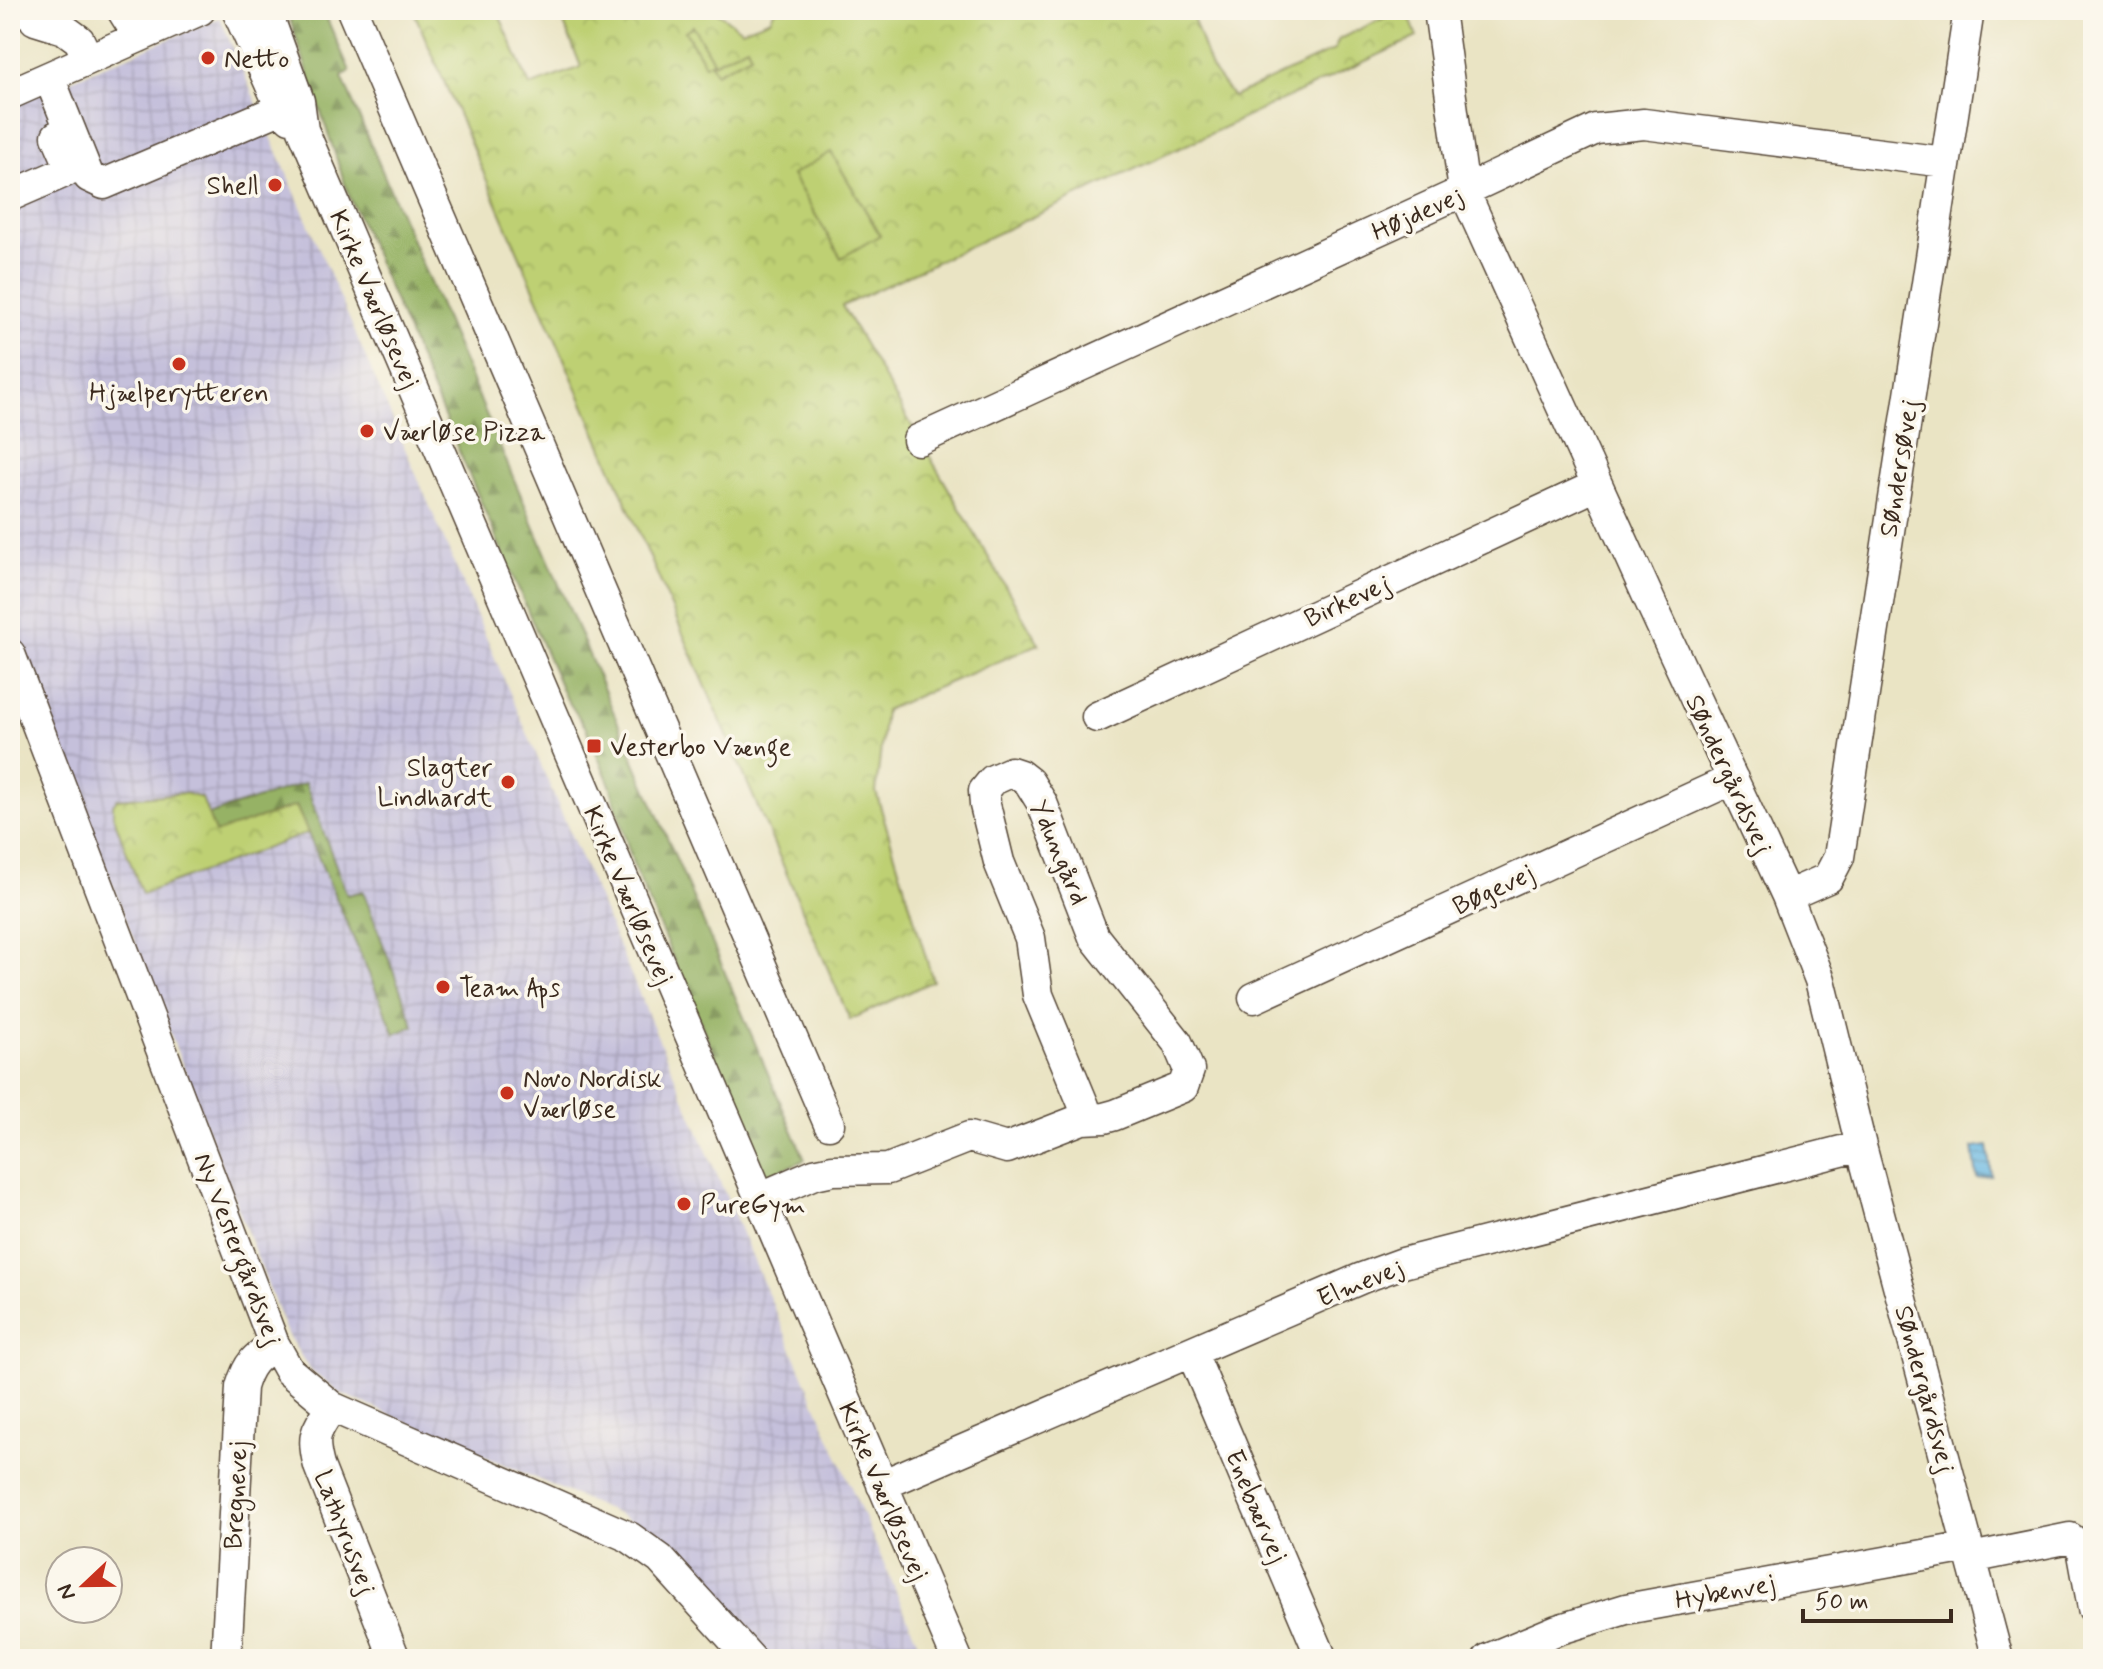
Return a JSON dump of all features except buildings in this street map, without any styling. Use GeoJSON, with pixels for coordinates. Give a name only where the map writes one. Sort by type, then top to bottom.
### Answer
{"type":"FeatureCollection","features":[{"type":"Feature","properties":{"kind":"street"},"geometry":{"type":"LineString","coordinates":[[122,10],[139,37]]}},
{"type":"Feature","properties":{"kind":"street"},"geometry":{"type":"LineString","coordinates":[[31,84],[200,10]]}},
{"type":"Feature","properties":{"kind":"street","name":"Kirke Værløsevej"},"geometry":{"type":"LineString","coordinates":[[237,10],[294,113],[957,1659]]}},
{"type":"Feature","properties":{"kind":"street","name":"Kirke Værløsevej"},"geometry":{"type":"LineString","coordinates":[[266,10],[294,113]]}},
{"type":"Feature","properties":{"kind":"street"},"geometry":{"type":"LineString","coordinates":[[352,10],[829,1124]]}},
{"type":"Feature","properties":{"kind":"street","name":"Søndergårdsvej"},"geometry":{"type":"LineString","coordinates":[[1439,10],[1464,191],[1787,896],[1820,980],[1861,1146],[1998,1659]]}},
{"type":"Feature","properties":{"kind":"street","name":"Søndersøvej"},"geometry":{"type":"LineString","coordinates":[[1787,896],[1828,878],[1839,857],[1969,10]]}},
{"type":"Feature","properties":{"kind":"street"},"geometry":{"type":"LineString","coordinates":[[19,13],[64,29],[79,40],[88,59]]}},
{"type":"Feature","properties":{"kind":"street"},"geometry":{"type":"LineString","coordinates":[[31,84],[89,177],[104,184],[294,113]]}},
{"type":"Feature","properties":{"kind":"street"},"geometry":{"type":"LineString","coordinates":[[10,196],[65,172],[67,159],[31,84]]}},
{"type":"Feature","properties":{"kind":"street","name":"Højdevej"},"geometry":{"type":"LineString","coordinates":[[918,440],[1596,129],[1644,124],[1945,162]]}},
{"type":"Feature","properties":{"kind":"street","name":"Birkevej"},"geometry":{"type":"LineString","coordinates":[[1097,717],[1597,485]]}},
{"type":"Feature","properties":{"kind":"street","name":"Ny Vestergårdsvej"},"geometry":{"type":"LineString","coordinates":[[10,654],[274,1344],[289,1371],[332,1407],[629,1537],[660,1559],[751,1659]]}},
{"type":"Feature","properties":{"kind":"street","name":"Ydungård"},"geometry":{"type":"LineString","coordinates":[[759,1198],[814,1174],[833,1170],[888,1169],[969,1137],[1007,1148],[1082,1119],[1104,1118],[1183,1087],[1189,1070],[1177,1042],[1094,937],[1042,803],[1029,782],[1011,772],[993,780],[984,791],[985,805],[999,862],[1030,938],[1038,995],[1084,1106],[1082,1119]]}},
{"type":"Feature","properties":{"kind":"street","name":"Bøgevej"},"geometry":{"type":"LineString","coordinates":[[1254,998],[1733,779]]}},
{"type":"Feature","properties":{"kind":"street","name":"Elmevej"},"geometry":{"type":"LineString","coordinates":[[882,1485],[1403,1263],[1861,1146]]}},
{"type":"Feature","properties":{"kind":"street","name":"Bregnevej"},"geometry":{"type":"LineString","coordinates":[[226,1659],[241,1387],[246,1369],[274,1344]]}},
{"type":"Feature","properties":{"kind":"street","name":"Enebærvej"},"geometry":{"type":"LineString","coordinates":[[1192,1353],[1322,1659]]}},
{"type":"Feature","properties":{"kind":"street","name":"Lathyrusvej"},"geometry":{"type":"LineString","coordinates":[[332,1407],[317,1428],[314,1446],[319,1466],[395,1659]]}},
{"type":"Feature","properties":{"kind":"street"},"geometry":{"type":"LineString","coordinates":[[1970,1553],[2070,1538],[2082,1548],[2093,1608]]}},
{"type":"Feature","properties":{"kind":"street","name":"Hybenvej"},"geometry":{"type":"LineString","coordinates":[[1488,1659],[1557,1630],[1626,1609],[1970,1553]]}},
{"type":"Feature","properties":{"kind":"shaded area"},"geometry":{"type":"Polygon","coordinates":[[[220,18],[925,1659],[768,1659],[675,1556],[652,1536],[622,1516],[338,1392],[310,1370],[287,1334],[10,621],[10,105],[220,18]]]}},
{"type":"Feature","properties":{"kind":"green space"},"geometry":{"type":"Polygon","coordinates":[[[287,10],[323,10],[350,71],[342,77],[805,1160],[766,1176],[633,864],[610,785],[586,728],[564,695],[348,193],[287,10]]]}},
{"type":"Feature","properties":{"kind":"green space"},"geometry":{"type":"Polygon","coordinates":[[[497,10],[530,86],[581,67],[562,18],[572,10],[714,10],[742,30],[771,19],[774,10],[1200,10],[1192,15],[1211,68],[1233,97],[1334,50],[1339,39],[1407,10],[1417,37],[842,306],[1039,644],[885,710],[876,792],[933,981],[850,1020],[414,12],[497,10]]]}},
{"type":"Feature","properties":{"kind":"green space"},"geometry":{"type":"Polygon","coordinates":[[[693,26],[713,61],[705,65],[685,31],[693,26]]]}},
{"type":"Feature","properties":{"kind":"green space"},"geometry":{"type":"Polygon","coordinates":[[[747,46],[751,55],[716,73],[711,64],[747,46]]]}},
{"type":"Feature","properties":{"kind":"green space"},"geometry":{"type":"Polygon","coordinates":[[[831,152],[880,235],[841,258],[792,175],[831,152]]]}},
{"type":"Feature","properties":{"kind":"green space"},"geometry":{"type":"Polygon","coordinates":[[[305,783],[347,895],[363,891],[414,1026],[395,1034],[296,806],[215,834],[208,815],[305,783]]]}},
{"type":"Feature","properties":{"kind":"green space"},"geometry":{"type":"Polygon","coordinates":[[[185,793],[202,798],[215,833],[296,806],[308,833],[142,894],[113,815],[113,804],[117,799],[185,793]]]}},
{"type":"Feature","properties":{"kind":"water"},"geometry":{"type":"Polygon","coordinates":[[[1988,1146],[1992,1176],[1977,1178],[1973,1148],[1988,1146]]]}},
{"type":"Feature","properties":{"kind":"place","name":"Netto"},"geometry":{"type":"Point","coordinates":[208,58]}},
{"type":"Feature","properties":{"kind":"place","name":"Shell"},"geometry":{"type":"Point","coordinates":[275,185]}},
{"type":"Feature","properties":{"kind":"place","name":"Hjælperytteren"},"geometry":{"type":"Point","coordinates":[179,364]}},
{"type":"Feature","properties":{"kind":"place","name":"Værløse Pizza"},"geometry":{"type":"Point","coordinates":[367,431]}},
{"type":"Feature","properties":{"kind":"place","name":"Vesterbo Vænge"},"geometry":{"type":"Point","coordinates":[594,746]}},
{"type":"Feature","properties":{"kind":"place","name":"Slagter Lindhardt"},"geometry":{"type":"Point","coordinates":[508,782]}},
{"type":"Feature","properties":{"kind":"place","name":"Team Aps"},"geometry":{"type":"Point","coordinates":[443,987]}},
{"type":"Feature","properties":{"kind":"place","name":"Novo Nordisk Værløse"},"geometry":{"type":"Point","coordinates":[507,1093]}},
{"type":"Feature","properties":{"kind":"place","name":"PureGym"},"geometry":{"type":"Point","coordinates":[684,1204]}}]}
